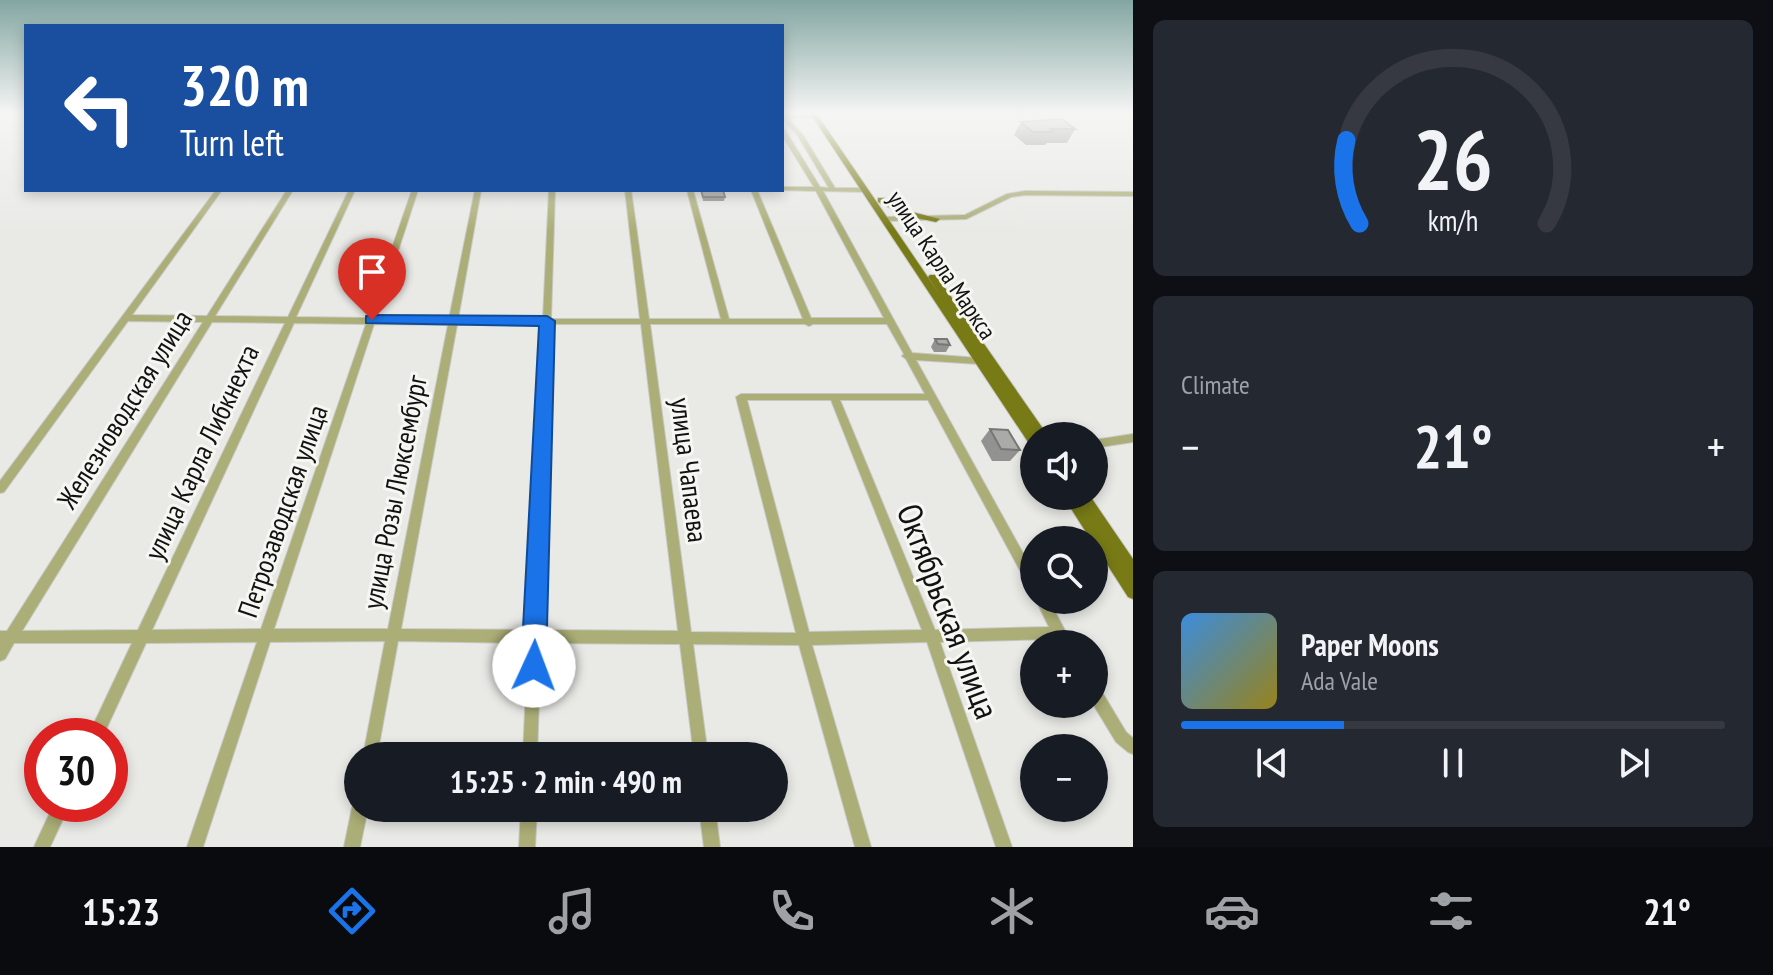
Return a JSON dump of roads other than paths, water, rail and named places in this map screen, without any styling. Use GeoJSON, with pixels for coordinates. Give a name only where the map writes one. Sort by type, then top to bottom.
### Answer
{"type":"FeatureCollection","features":[{"type":"Feature","properties":{"kind":"main road","name":"улица Карла Маркса"},"geometry":{"type":"LineString","coordinates":[[841,153],[1032,422]]}},
{"type":"Feature","properties":{"kind":"main road","name":"улица Карла Маркса"},"geometry":{"type":"LineString","coordinates":[[845,153],[881,200],[889,219],[1020,422]]}},
{"type":"Feature","properties":{"kind":"main road"},"geometry":{"type":"LineString","coordinates":[[881,200],[910,214],[936,219]]}},
{"type":"Feature","properties":{"kind":"main road"},"geometry":{"type":"LineString","coordinates":[[1079,510],[1133,592]]}},
{"type":"Feature","properties":{"kind":"main road"},"geometry":{"type":"LineString","coordinates":[[1092,510],[1133,571]]}},
{"type":"Feature","properties":{"kind":"street"},"geometry":{"type":"LineString","coordinates":[[796,153],[1020,560]]}},
{"type":"Feature","properties":{"kind":"street"},"geometry":{"type":"LineString","coordinates":[[808,153],[833,189]]}},
{"type":"Feature","properties":{"kind":"street"},"geometry":{"type":"LineString","coordinates":[[784,189],[865,190]]}},
{"type":"Feature","properties":{"kind":"street"},"geometry":{"type":"LineString","coordinates":[[0,489],[218,192]]}},
{"type":"Feature","properties":{"kind":"street","name":"Железноводская улица"},"geometry":{"type":"LineString","coordinates":[[0,654],[5,637],[289,192]]}},
{"type":"Feature","properties":{"kind":"street","name":"улица Карла Либкнехта"},"geometry":{"type":"LineString","coordinates":[[104,718],[351,192]]}},
{"type":"Feature","properties":{"kind":"street","name":"Петрозаводская улица"},"geometry":{"type":"LineString","coordinates":[[195,847],[414,192]]}},
{"type":"Feature","properties":{"kind":"street","name":"улица Розы Люксембург"},"geometry":{"type":"LineString","coordinates":[[373,742],[478,192]]}},
{"type":"Feature","properties":{"kind":"street"},"geometry":{"type":"LineString","coordinates":[[531,742],[552,192]]}},
{"type":"Feature","properties":{"kind":"street","name":"улица Чапаева"},"geometry":{"type":"LineString","coordinates":[[628,192],[699,742]]}},
{"type":"Feature","properties":{"kind":"street"},"geometry":{"type":"LineString","coordinates":[[691,192],[726,322]]}},
{"type":"Feature","properties":{"kind":"street"},"geometry":{"type":"LineString","coordinates":[[755,192],[809,323]]}},
{"type":"Feature","properties":{"kind":"street"},"geometry":{"type":"LineString","coordinates":[[889,219],[966,217],[1009,195],[1133,194]]}},
{"type":"Feature","properties":{"kind":"street"},"geometry":{"type":"LineString","coordinates":[[125,318],[452,322],[888,321]]}},
{"type":"Feature","properties":{"kind":"street"},"geometry":{"type":"LineString","coordinates":[[907,356],[979,361]]}},
{"type":"Feature","properties":{"kind":"street"},"geometry":{"type":"LineString","coordinates":[[863,847],[804,639],[741,397],[930,397]]}},
{"type":"Feature","properties":{"kind":"street","name":"Октябрьская улица"},"geometry":{"type":"LineString","coordinates":[[834,397],[931,636],[1004,847]]}},
{"type":"Feature","properties":{"kind":"street"},"geometry":{"type":"LineString","coordinates":[[1108,442],[1133,438]]}},
{"type":"Feature","properties":{"kind":"street"},"geometry":{"type":"LineString","coordinates":[[5,637],[1020,637]]}},
{"type":"Feature","properties":{"kind":"street"},"geometry":{"type":"LineString","coordinates":[[1108,715],[1121,737],[1133,747]]}},
{"type":"Feature","properties":{"kind":"street"},"geometry":{"type":"LineString","coordinates":[[42,847],[54,822]]}},
{"type":"Feature","properties":{"kind":"street"},"geometry":{"type":"LineString","coordinates":[[352,847],[357,822]]}},
{"type":"Feature","properties":{"kind":"street"},"geometry":{"type":"LineString","coordinates":[[527,847],[528,822]]}},
{"type":"Feature","properties":{"kind":"street"},"geometry":{"type":"LineString","coordinates":[[709,822],[712,847]]}}]}
